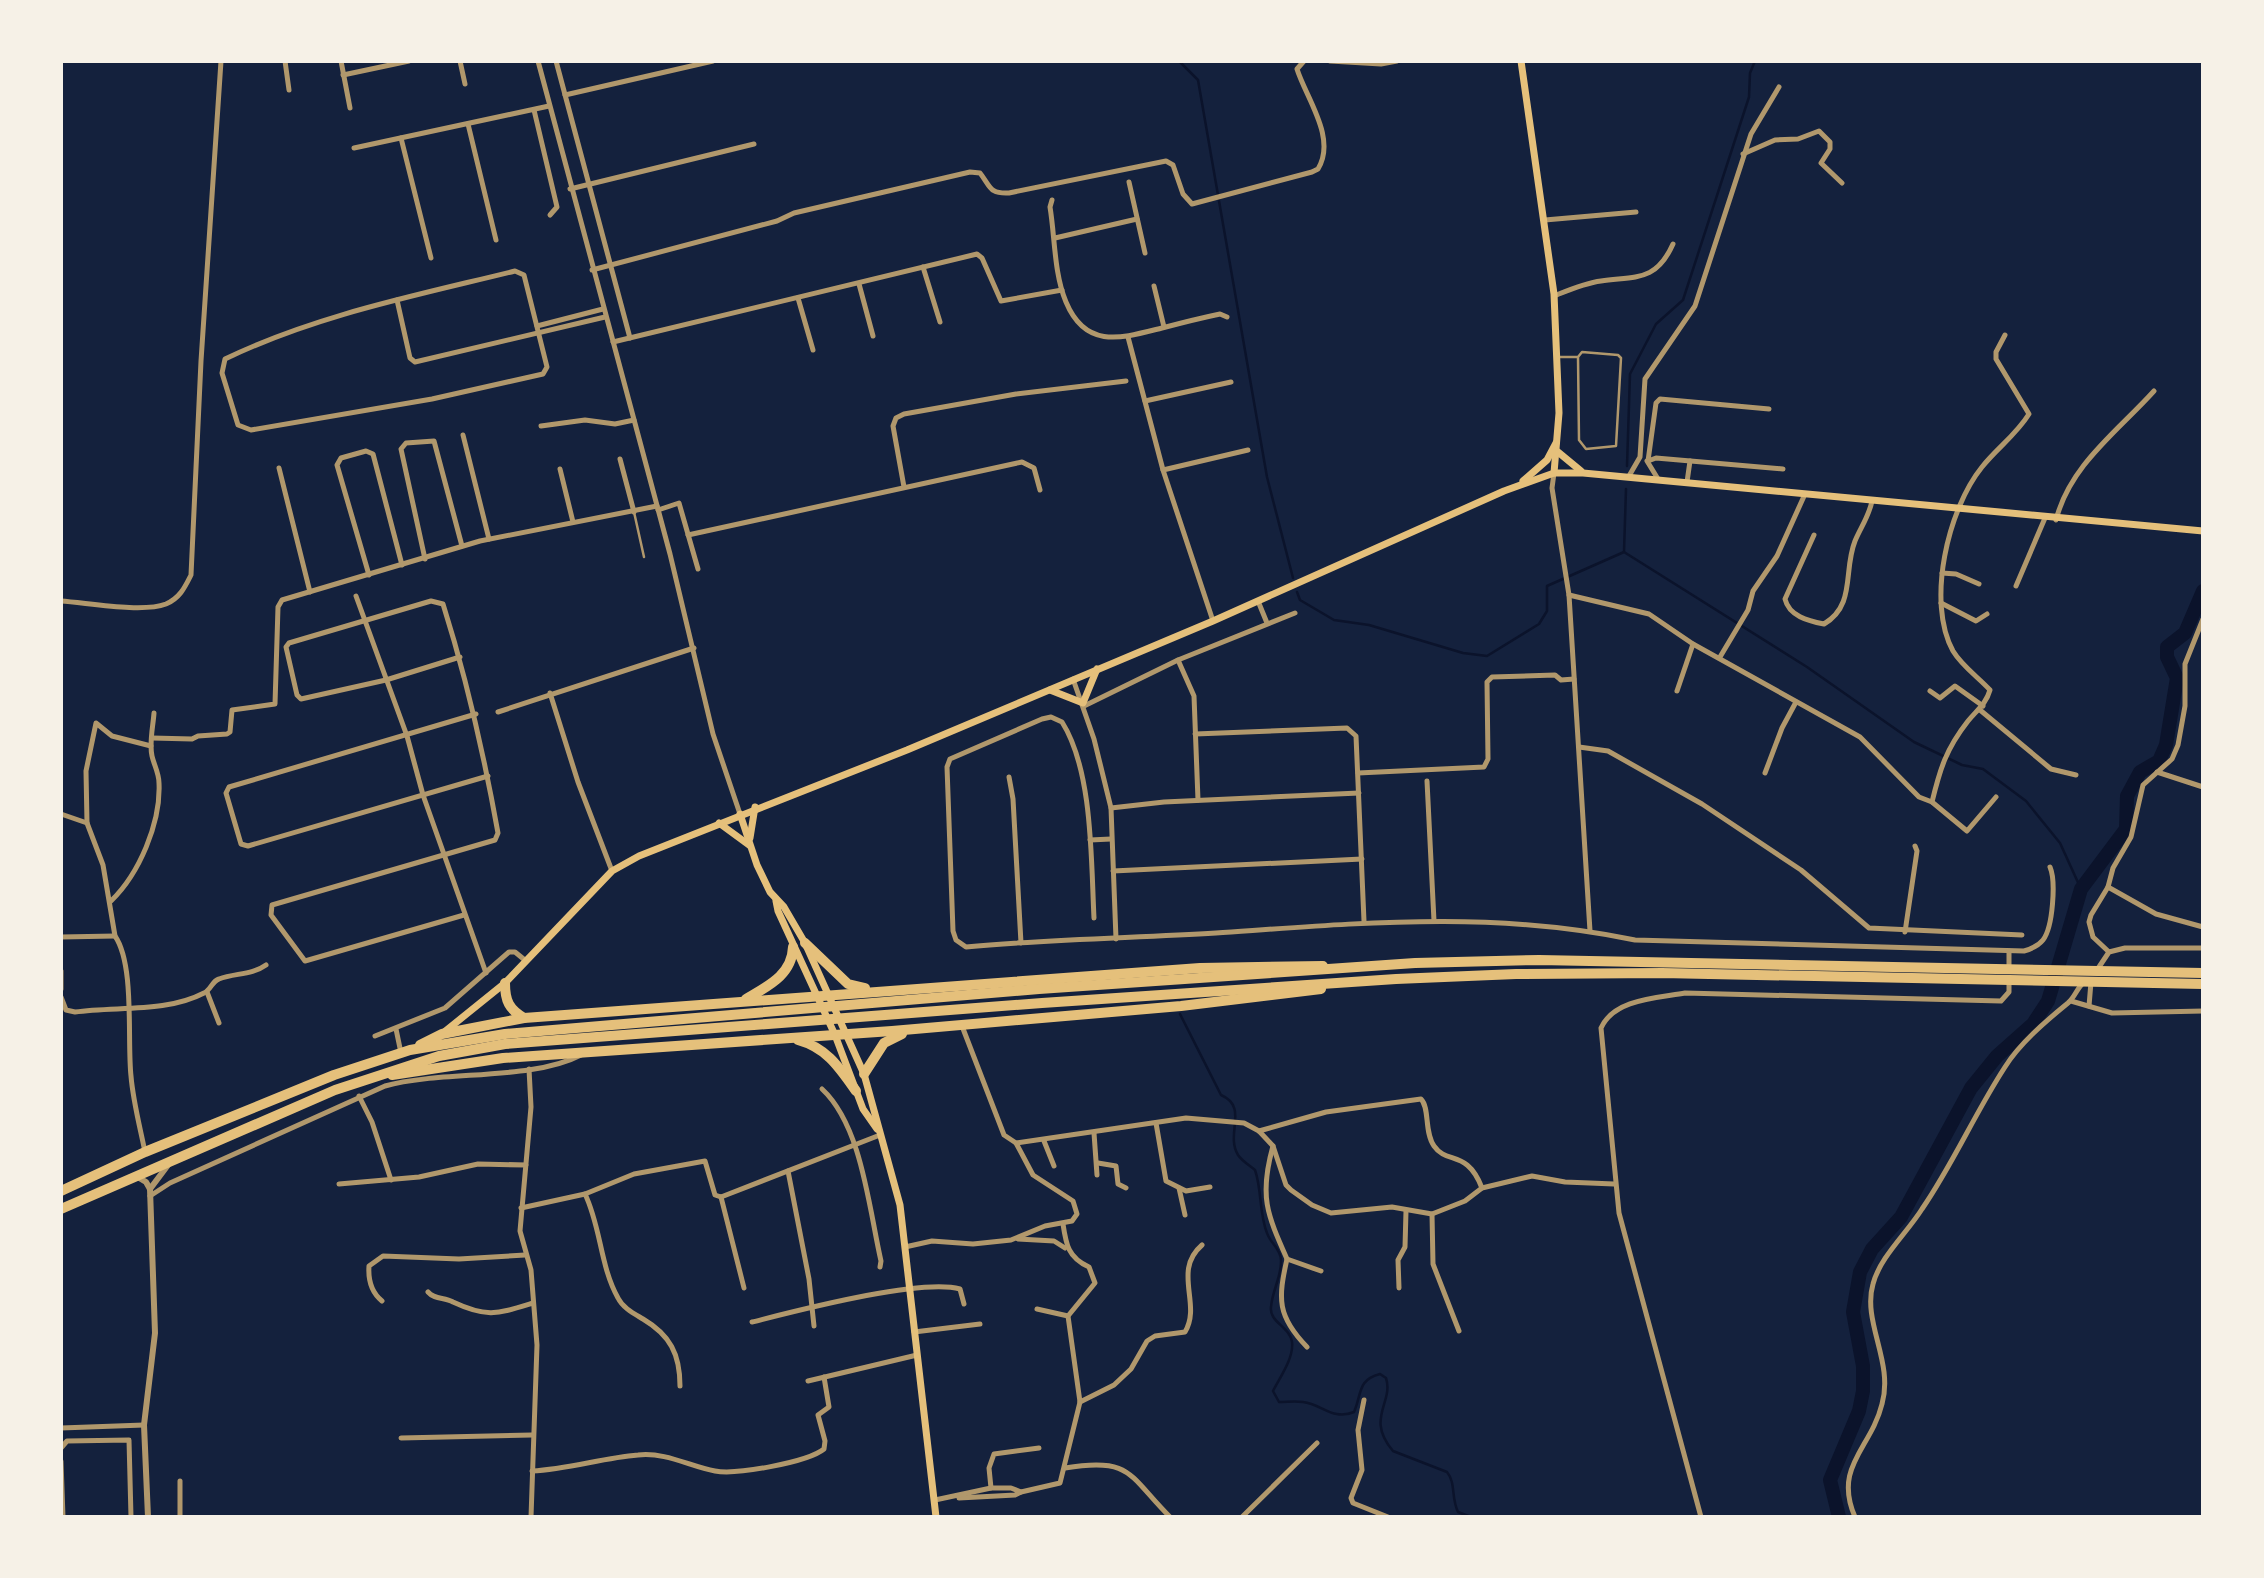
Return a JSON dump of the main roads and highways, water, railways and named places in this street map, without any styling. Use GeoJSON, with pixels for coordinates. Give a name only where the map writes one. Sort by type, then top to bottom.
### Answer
{"type":"FeatureCollection","features":[{"type":"Feature","properties":{"kind":"highway"},"geometry":{"type":"LineString","coordinates":[[805,943],[848,984],[888,990]]}},
{"type":"Feature","properties":{"kind":"highway"},"geometry":{"type":"LineString","coordinates":[[742,1001],[772,984],[788,968],[793,947]]}},
{"type":"Feature","properties":{"kind":"highway"},"geometry":{"type":"LineString","coordinates":[[405,1051],[505,1039],[1039,989],[1351,968],[1539,960],[2203,984]]}},
{"type":"Feature","properties":{"kind":"highway"},"geometry":{"type":"LineString","coordinates":[[61,1191],[145,1152],[443,1034],[524,1018],[1200,968],[1306,964],[1351,968]]}},
{"type":"Feature","properties":{"kind":"highway"},"geometry":{"type":"LineString","coordinates":[[61,1209],[174,1159],[367,1080],[439,1056],[505,1039],[1353,981],[1516,974],[2202,973]]}},
{"type":"Feature","properties":{"kind":"highway"},"geometry":{"type":"LineString","coordinates":[[367,1080],[503,1058],[892,1031],[1194,1004],[1312,991],[1353,981]]}},
{"type":"Feature","properties":{"kind":"highway"},"geometry":{"type":"LineString","coordinates":[[505,984],[505,998],[512,1010],[524,1018]]}},
{"type":"Feature","properties":{"kind":"highway"},"geometry":{"type":"LineString","coordinates":[[888,990],[877,998],[872,1010],[878,1025],[892,1031]]}},
{"type":"Feature","properties":{"kind":"highway"},"geometry":{"type":"LineString","coordinates":[[769,999],[791,1009],[794,1016],[788,1031],[777,1038]]}},
{"type":"Feature","properties":{"kind":"highway"},"geometry":{"type":"LineString","coordinates":[[864,1074],[884,1044],[916,1029]]}},
{"type":"Feature","properties":{"kind":"highway"},"geometry":{"type":"LineString","coordinates":[[791,1037],[819,1048],[832,1058],[856,1091]]}},
{"type":"Feature","properties":{"kind":"main road"},"geometry":{"type":"LineString","coordinates":[[1521,61],[1554,296],[1558,440],[1554,473]]}},
{"type":"Feature","properties":{"kind":"main road"},"geometry":{"type":"LineString","coordinates":[[1504,491],[1538,468],[1558,440]]}},
{"type":"Feature","properties":{"kind":"main road"},"geometry":{"type":"LineString","coordinates":[[1558,452],[1583,473]]}},
{"type":"Feature","properties":{"kind":"main road"},"geometry":{"type":"LineString","coordinates":[[443,1034],[505,984],[612,871],[755,807],[907,750],[1213,621],[1504,491],[1554,473],[1658,479],[2045,519],[2203,531]]}},
{"type":"Feature","properties":{"kind":"main road"},"geometry":{"type":"LineString","coordinates":[[1049,689],[1083,705],[1097,669]]}},
{"type":"Feature","properties":{"kind":"main road"},"geometry":{"type":"LineString","coordinates":[[750,845],[750,825],[755,807]]}},
{"type":"Feature","properties":{"kind":"main road"},"geometry":{"type":"LineString","coordinates":[[740,814],[750,845],[776,899],[793,947],[846,1034],[876,1109],[878,1132],[895,1181],[905,1247],[936,1517]]}},
{"type":"Feature","properties":{"kind":"main road"},"geometry":{"type":"LineString","coordinates":[[719,824],[750,845]]}},
{"type":"Feature","properties":{"kind":"main road"},"geometry":{"type":"LineString","coordinates":[[776,899],[784,907],[805,943],[856,1091],[869,1121],[878,1132]]}},
{"type":"Feature","properties":{"kind":"waterway"},"geometry":{"type":"LineString","coordinates":[[1179,61],[1198,80],[1267,477],[1293,578]]}},
{"type":"Feature","properties":{"kind":"waterway"},"geometry":{"type":"LineString","coordinates":[[1627,466],[1630,374],[1656,324],[1683,300],[1749,97],[1750,73],[1755,61]]}},
{"type":"Feature","properties":{"kind":"waterway"},"geometry":{"type":"LineString","coordinates":[[1624,552],[1626,489]]}},
{"type":"Feature","properties":{"kind":"waterway"},"geometry":{"type":"LineString","coordinates":[[1297,592],[1300,600],[1334,620],[1369,625],[1463,653],[1487,656],[1539,624],[1547,611],[1547,586],[1624,552],[1807,667],[1914,742],[1962,765],[1983,769],[2026,801],[2060,843],[2081,889]]}},
{"type":"Feature","properties":{"kind":"waterway"},"geometry":{"type":"LineString","coordinates":[[1839,1517],[1830,1480],[1859,1411],[1863,1391],[1863,1366],[1853,1312],[1860,1272],[1872,1249],[1901,1217],[1971,1088],[1997,1056],[2033,1024],[2048,1001],[2081,889],[2126,829],[2127,796],[2140,772],[2159,761],[2166,745],[2177,678],[2167,657],[2167,647],[2185,633],[2203,591]]}},
{"type":"Feature","properties":{"kind":"waterway"},"geometry":{"type":"LineString","coordinates":[[1180,1014],[1221,1095],[1234,1106],[1235,1147],[1238,1155],[1255,1170],[1264,1225],[1268,1237],[1281,1256],[1271,1312],[1288,1332],[1292,1348],[1286,1367],[1273,1391],[1279,1402],[1303,1402],[1340,1415],[1347,1414],[1354,1412],[1361,1388],[1367,1380],[1380,1374],[1386,1378],[1387,1387],[1381,1420],[1385,1439],[1393,1451],[1447,1472],[1452,1481],[1458,1512],[1471,1517]]}}]}
